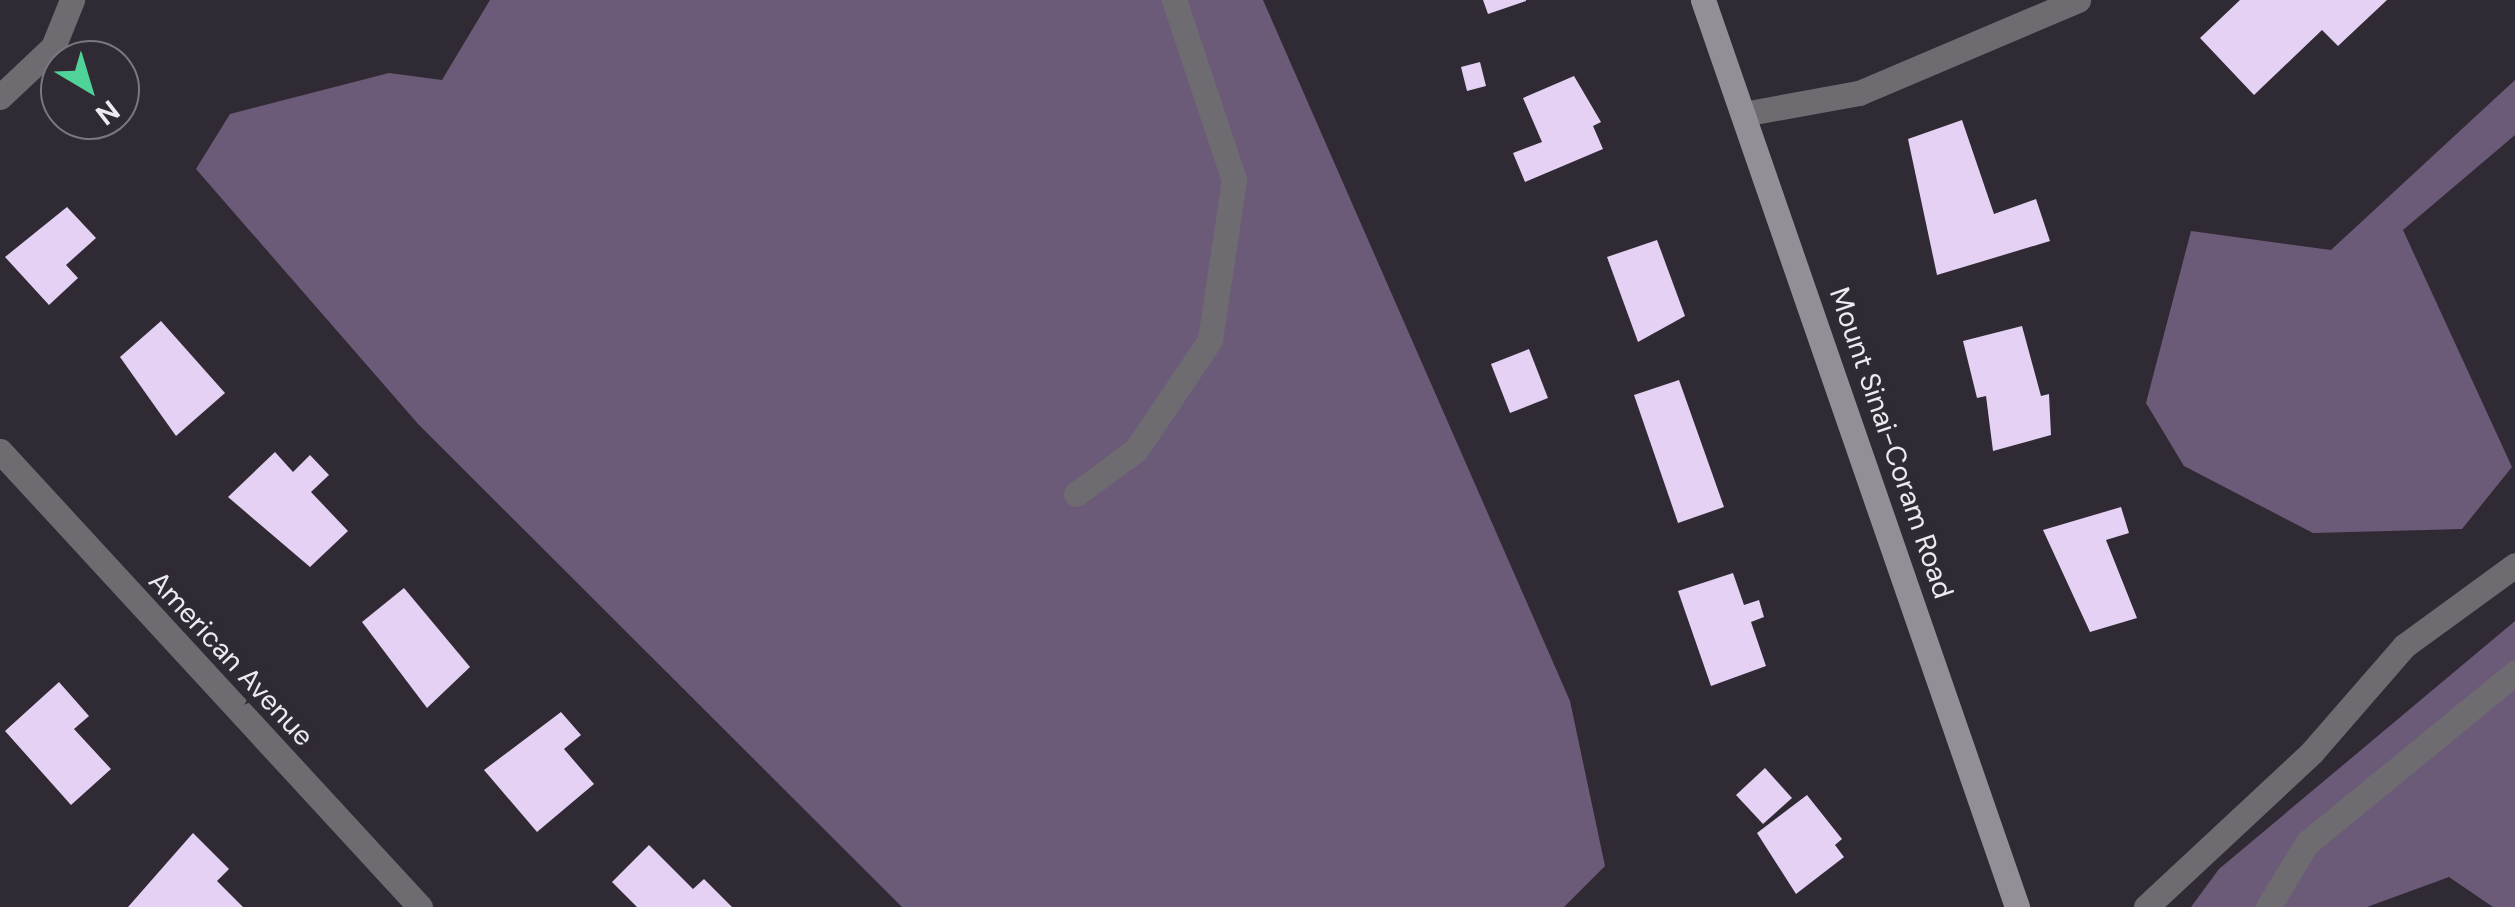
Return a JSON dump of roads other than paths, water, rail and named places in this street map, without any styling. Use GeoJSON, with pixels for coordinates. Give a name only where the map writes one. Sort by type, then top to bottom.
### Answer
{"type":"FeatureCollection","features":[{"type":"Feature","properties":{"kind":"main road","name":"Mount Sinai-Coram Road"},"geometry":{"type":"LineString","coordinates":[[1703,0],[2017,907]]}},
{"type":"Feature","properties":{"kind":"street"},"geometry":{"type":"LineString","coordinates":[[0,97],[53,47],[72,0]]}},
{"type":"Feature","properties":{"kind":"street"},"geometry":{"type":"LineString","coordinates":[[1076,494],[1136,450],[1210,340],[1234,180],[1174,0]]}},
{"type":"Feature","properties":{"kind":"street"},"geometry":{"type":"LineString","coordinates":[[1743,114],[1858,93],[2078,0]]}},
{"type":"Feature","properties":{"kind":"street","name":"American Avenue"},"geometry":{"type":"LineString","coordinates":[[0,451],[420,907]]}},
{"type":"Feature","properties":{"kind":"street"},"geometry":{"type":"LineString","coordinates":[[2146,907],[2312,752],[2404,646],[2515,566]]}},
{"type":"Feature","properties":{"kind":"street"},"geometry":{"type":"LineString","coordinates":[[2268,907],[2307,843],[2515,673]]}}]}
